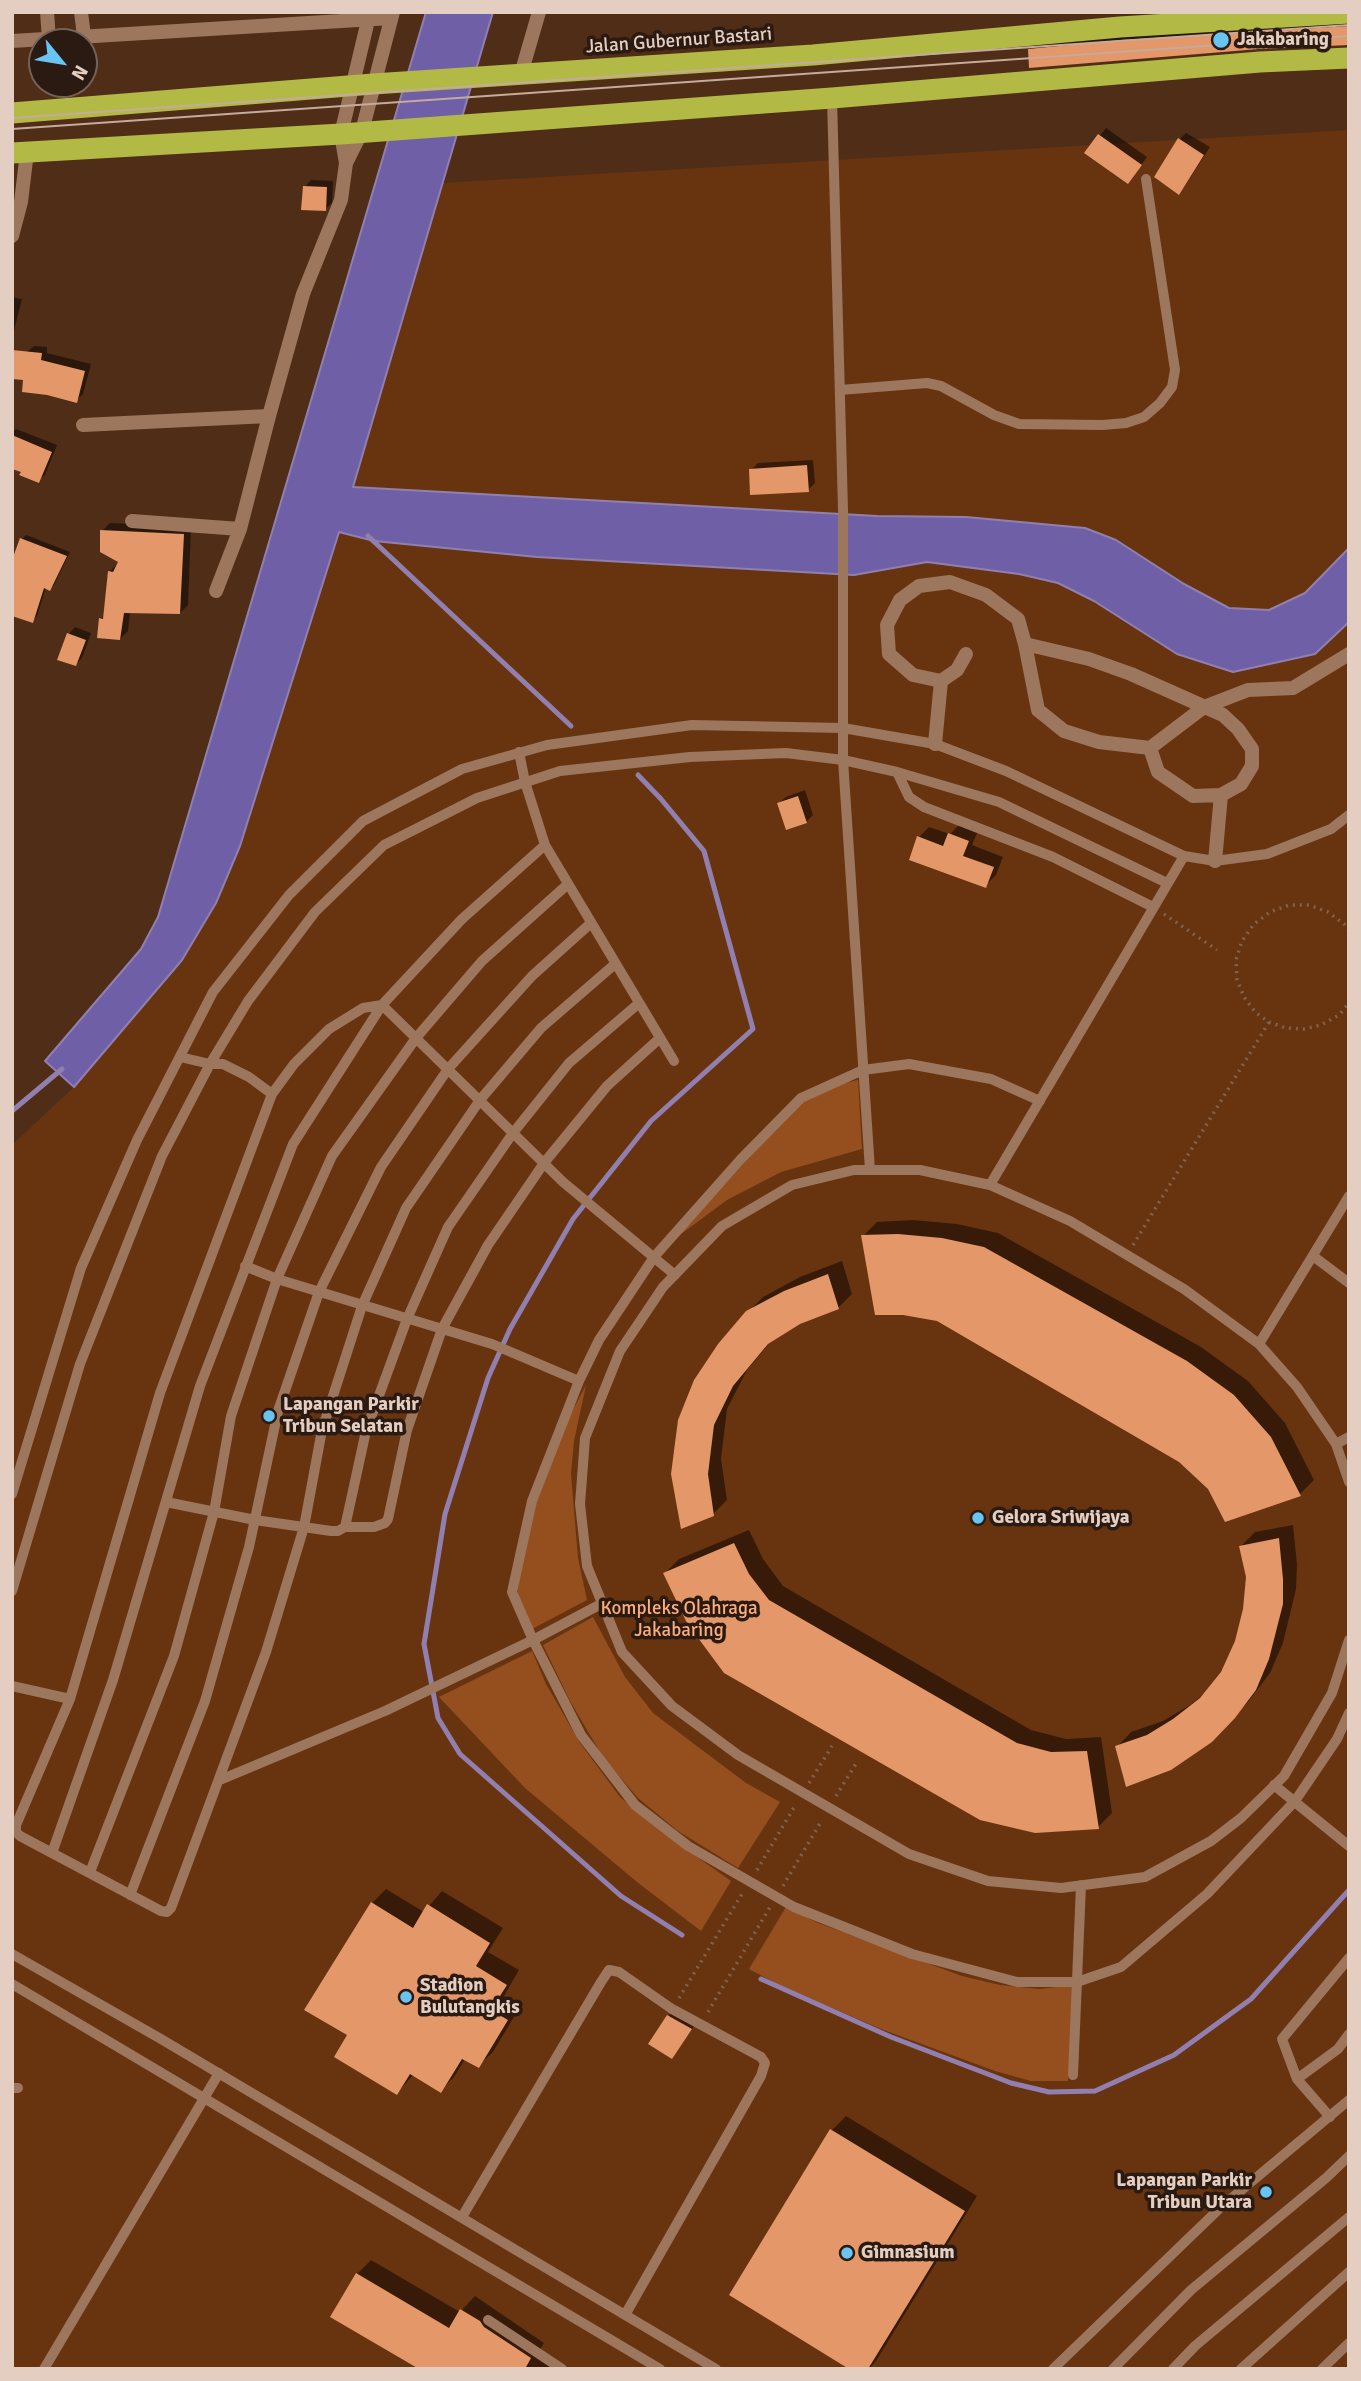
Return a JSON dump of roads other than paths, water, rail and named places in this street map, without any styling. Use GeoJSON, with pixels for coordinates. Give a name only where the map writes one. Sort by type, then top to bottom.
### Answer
{"type":"FeatureCollection","features":[{"type":"Feature","properties":{"kind":"highway","name":"Jalan Gubernur Bastari"},"geometry":{"type":"LineString","coordinates":[[12,113],[369,84],[813,55],[1120,27],[1349,13]]}},
{"type":"Feature","properties":{"kind":"highway"},"geometry":{"type":"LineString","coordinates":[[19,153],[361,131],[832,97],[1260,62],[1349,58]]}},
{"type":"Feature","properties":{"kind":"street"},"geometry":{"type":"LineString","coordinates":[[521,74],[539,12]]}},
{"type":"Feature","properties":{"kind":"street"},"geometry":{"type":"LineString","coordinates":[[98,36],[392,15],[369,84],[361,131],[346,163],[341,200],[303,294],[240,529],[216,592]]}},
{"type":"Feature","properties":{"kind":"street"},"geometry":{"type":"LineString","coordinates":[[346,163],[361,131],[369,84],[369,16]]}},
{"type":"Feature","properties":{"kind":"street"},"geometry":{"type":"LineString","coordinates":[[12,236],[21,202],[19,153]]}},
{"type":"Feature","properties":{"kind":"street"},"geometry":{"type":"LineString","coordinates":[[83,425],[269,415]]}},
{"type":"Feature","properties":{"kind":"street"},"geometry":{"type":"LineString","coordinates":[[132,520],[240,529]]}},
{"type":"Feature","properties":{"kind":"street"},"geometry":{"type":"LineString","coordinates":[[966,654],[957,670],[941,681],[913,675],[889,654],[887,625],[900,600],[919,586],[950,582],[986,595],[1018,619],[1038,710],[1064,731],[1099,742],[1150,748],[1204,707],[1248,690],[1293,688],[1349,654]]}},
{"type":"Feature","properties":{"kind":"street"},"geometry":{"type":"LineString","coordinates":[[1025,644],[1089,659],[1131,674],[1223,715],[1238,729],[1252,749],[1252,766],[1241,784],[1221,795],[1193,796],[1158,772],[1150,748]]}},
{"type":"Feature","properties":{"kind":"street"},"geometry":{"type":"LineString","coordinates":[[934,744],[941,681]]}},
{"type":"Feature","properties":{"kind":"street"},"geometry":{"type":"LineString","coordinates":[[1215,861],[1221,795]]}},
{"type":"Feature","properties":{"kind":"lane"},"geometry":{"type":"LineString","coordinates":[[832,97],[843,510],[843,760],[870,1170]]}},
{"type":"Feature","properties":{"kind":"lane"},"geometry":{"type":"LineString","coordinates":[[840,390],[927,383],[941,386],[994,415],[1019,424],[1103,425],[1126,423],[1144,416],[1160,404],[1172,387],[1175,370],[1146,180]]}},
{"type":"Feature","properties":{"kind":"lane"},"geometry":{"type":"LineString","coordinates":[[12,1494],[81,1268],[137,1140],[213,992],[289,895],[363,821],[462,769],[547,745],[692,725],[843,728],[934,744],[1006,771],[1184,856],[1215,861],[1267,854],[1332,829],[1349,815]]}},
{"type":"Feature","properties":{"kind":"lane"},"geometry":{"type":"LineString","coordinates":[[519,752],[525,782],[545,845],[674,1061]]}},
{"type":"Feature","properties":{"kind":"lane"},"geometry":{"type":"LineString","coordinates":[[12,1591],[80,1364],[162,1156],[210,1064],[248,1001],[315,912],[384,845],[477,798],[560,771],[690,757],[786,753],[843,760],[897,772],[999,802],[1167,883]]}},
{"type":"Feature","properties":{"kind":"lane"},"geometry":{"type":"LineString","coordinates":[[897,772],[909,796],[924,807],[1053,857],[1153,907]]}},
{"type":"Feature","properties":{"kind":"lane"},"geometry":{"type":"LineString","coordinates":[[52,1853],[113,1680],[200,1386],[293,1144],[382,1005],[462,919],[545,845]]}},
{"type":"Feature","properties":{"kind":"lane"},"geometry":{"type":"LineString","coordinates":[[990,1185],[1184,856]]}},
{"type":"Feature","properties":{"kind":"lane"},"geometry":{"type":"LineString","coordinates":[[90,1872],[174,1656],[214,1512],[231,1416],[277,1279],[332,1156],[416,1038],[482,961],[568,884]]}},
{"type":"Feature","properties":{"kind":"lane"},"geometry":{"type":"LineString","coordinates":[[130,1895],[205,1701],[249,1547],[278,1411],[319,1292],[381,1167],[448,1069],[532,976],[591,923]]}},
{"type":"Feature","properties":{"kind":"lane"},"geometry":{"type":"LineString","coordinates":[[382,1005],[363,1008],[329,1029],[294,1064],[272,1094],[160,1393],[70,1699],[16,1825],[16,1832],[20,1836],[161,1911],[167,1912],[171,1908],[266,1652],[304,1527],[322,1430],[362,1306],[406,1208],[480,1100],[541,1028],[615,964]]}},
{"type":"Feature","properties":{"kind":"lane"},"geometry":{"type":"LineString","coordinates":[[345,1527],[366,1432],[407,1319],[448,1227],[513,1133],[569,1063],[638,1004]]}},
{"type":"Feature","properties":{"kind":"lane"},"geometry":{"type":"LineString","coordinates":[[382,1005],[544,1163],[675,1275]]}},
{"type":"Feature","properties":{"kind":"lane"},"geometry":{"type":"LineString","coordinates":[[166,1502],[254,1520],[331,1531],[345,1527],[382,1525],[388,1519],[407,1430],[442,1329],[488,1245],[544,1163],[607,1086],[660,1038]]}},
{"type":"Feature","properties":{"kind":"lane"},"geometry":{"type":"LineString","coordinates":[[180,1057],[223,1064],[272,1094]]}},
{"type":"Feature","properties":{"kind":"lane"},"geometry":{"type":"LineString","coordinates":[[1040,1101],[990,1079],[909,1064],[863,1070],[801,1098],[741,1158],[654,1257],[599,1340],[579,1381],[532,1501],[512,1592],[533,1640],[581,1735],[635,1805],[688,1846],[794,1907],[912,1954],[1017,1982],[1077,1982],[1121,1967],[1207,1894],[1295,1801],[1337,1739],[1349,1713]]}},
{"type":"Feature","properties":{"kind":"lane"},"geometry":{"type":"LineString","coordinates":[[1349,1482],[1336,1444],[1297,1387],[1259,1344],[1184,1289],[1070,1221],[990,1185],[920,1170],[854,1170],[792,1185],[722,1226],[663,1287],[620,1352],[585,1438],[580,1504],[587,1566],[622,1652],[672,1706],[738,1755],[909,1854],[988,1881],[1061,1888],[1144,1877],[1211,1841],[1241,1818],[1284,1776],[1345,1669],[1349,1640]]}},
{"type":"Feature","properties":{"kind":"lane"},"geometry":{"type":"LineString","coordinates":[[1259,1344],[1349,1196]]}},
{"type":"Feature","properties":{"kind":"lane"},"geometry":{"type":"LineString","coordinates":[[1312,1256],[1349,1283]]}},
{"type":"Feature","properties":{"kind":"lane"},"geometry":{"type":"LineString","coordinates":[[245,1266],[362,1306],[492,1344],[579,1381]]}},
{"type":"Feature","properties":{"kind":"lane"},"geometry":{"type":"LineString","coordinates":[[599,1340],[620,1352]]}},
{"type":"Feature","properties":{"kind":"lane"},"geometry":{"type":"LineString","coordinates":[[1336,1444],[1349,1437]]}},
{"type":"Feature","properties":{"kind":"lane"},"geometry":{"type":"LineString","coordinates":[[220,1780],[385,1711],[601,1604]]}},
{"type":"Feature","properties":{"kind":"lane"},"geometry":{"type":"LineString","coordinates":[[12,1686],[70,1699]]}},
{"type":"Feature","properties":{"kind":"lane"},"geometry":{"type":"LineString","coordinates":[[1274,1784],[1349,1846]]}},
{"type":"Feature","properties":{"kind":"lane"},"geometry":{"type":"LineString","coordinates":[[1073,2076],[1081,1885]]}},
{"type":"Feature","properties":{"kind":"lane"},"geometry":{"type":"LineString","coordinates":[[12,1954],[219,2073],[716,2369]]}},
{"type":"Feature","properties":{"kind":"lane"},"geometry":{"type":"LineString","coordinates":[[1330,2117],[1297,2079],[1282,2039],[1349,1958]]}},
{"type":"Feature","properties":{"kind":"lane"},"geometry":{"type":"LineString","coordinates":[[463,2217],[609,1970],[619,1972],[673,2009],[761,2057],[765,2063],[761,2076],[625,2315]]}},
{"type":"Feature","properties":{"kind":"lane"},"geometry":{"type":"LineString","coordinates":[[12,1984],[660,2369]]}},
{"type":"Feature","properties":{"kind":"lane"},"geometry":{"type":"LineString","coordinates":[[1297,2079],[1338,2049],[1349,2034]]}},
{"type":"Feature","properties":{"kind":"lane"},"geometry":{"type":"LineString","coordinates":[[44,2369],[219,2073]]}},
{"type":"Feature","properties":{"kind":"lane"},"geometry":{"type":"LineString","coordinates":[[1053,2369],[1220,2208],[1349,2100]]}},
{"type":"Feature","properties":{"kind":"lane"},"geometry":{"type":"LineString","coordinates":[[1113,2369],[1191,2290],[1349,2156]]}},
{"type":"Feature","properties":{"kind":"lane"},"geometry":{"type":"LineString","coordinates":[[1173,2369],[1195,2346],[1349,2217]]}},
{"type":"Feature","properties":{"kind":"lane"},"geometry":{"type":"LineString","coordinates":[[1241,2369],[1349,2272]]}},
{"type":"Feature","properties":{"kind":"lane"},"geometry":{"type":"LineString","coordinates":[[488,2320],[562,2369]]}},
{"type":"Feature","properties":{"kind":"lane"},"geometry":{"type":"LineString","coordinates":[[1322,2369],[1349,2343]]}},
{"type":"Feature","properties":{"kind":"waterway"},"geometry":{"type":"LineString","coordinates":[[368,536],[571,726]]}},
{"type":"Feature","properties":{"kind":"waterway"},"geometry":{"type":"LineString","coordinates":[[638,775],[704,851],[753,1029],[651,1121],[573,1219],[510,1329],[488,1378],[445,1514],[424,1644],[438,1718],[460,1754],[621,1896],[682,1935]]}},
{"type":"Feature","properties":{"kind":"waterway"},"geometry":{"type":"LineString","coordinates":[[12,1111],[62,1069]]}},
{"type":"Feature","properties":{"kind":"waterway"},"geometry":{"type":"LineString","coordinates":[[761,1979],[891,2037],[1011,2083],[1049,2092],[1095,2091],[1174,2055],[1251,1999],[1349,1890]]}},
{"type":"Feature","properties":{"kind":"tram line"},"geometry":{"type":"LineString","coordinates":[[12,118],[1349,25]]}},
{"type":"Feature","properties":{"kind":"tram line"},"geometry":{"type":"LineString","coordinates":[[12,129],[1349,36]]}},
{"type":"Feature","properties":{"kind":"place","name":"Jakabaring"},"geometry":{"type":"Point","coordinates":[1221,40]}},
{"type":"Feature","properties":{"kind":"place","name":"Lapangan Parkir Tribun Selatan"},"geometry":{"type":"Point","coordinates":[269,1416]}},
{"type":"Feature","properties":{"kind":"place","name":"Gelora Sriwijaya"},"geometry":{"type":"Point","coordinates":[978,1518]}},
{"type":"Feature","properties":{"kind":"place","name":"Stadion Bulutangkis"},"geometry":{"type":"Point","coordinates":[406,1997]}},
{"type":"Feature","properties":{"kind":"place","name":"Lapangan Parkir Tribun Utara"},"geometry":{"type":"Point","coordinates":[1266,2192]}},
{"type":"Feature","properties":{"kind":"place","name":"Gimnasium"},"geometry":{"type":"Point","coordinates":[847,2253]}},
{"type":"Feature","properties":{"kind":"park label","name":"Kompleks Olahraga Jakabaring"},"geometry":{"type":"Point","coordinates":[679,1620]}}]}
